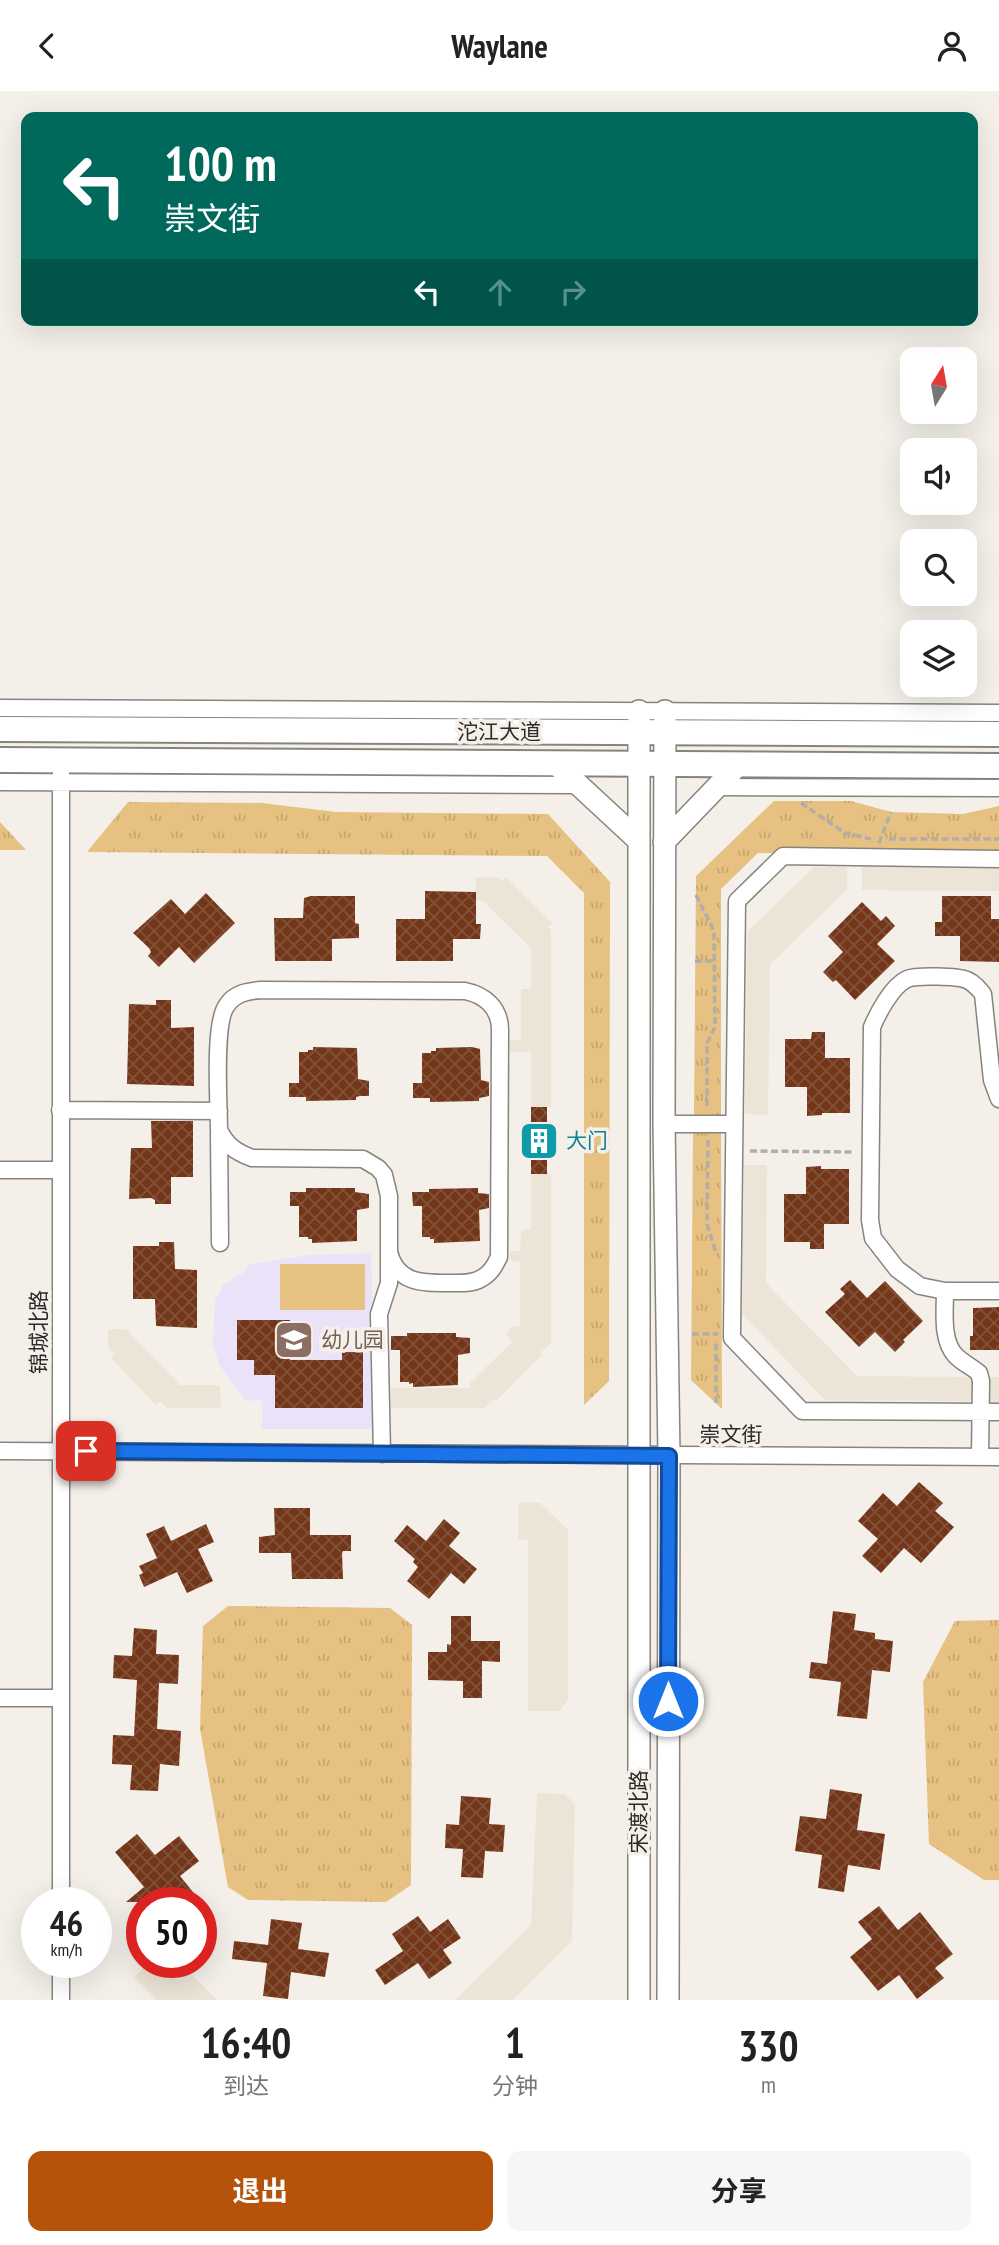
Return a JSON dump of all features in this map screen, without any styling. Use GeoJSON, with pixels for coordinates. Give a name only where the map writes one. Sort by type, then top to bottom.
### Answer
{"type":"FeatureCollection","features":[{"type":"Feature","properties":{"kind":"highway","name":"沱江大道"},"geometry":{"type":"LineString","coordinates":[[0,729],[665,722],[999,734]]}},
{"type":"Feature","properties":{"kind":"highway","name":"沱江大道"},"geometry":{"type":"LineString","coordinates":[[0,761],[61,771],[555,763],[999,766]]}},
{"type":"Feature","properties":{"kind":"main road","name":"宋渡北路"},"geometry":{"type":"LineString","coordinates":[[639,722],[639,2000]]}},
{"type":"Feature","properties":{"kind":"main road","name":"宋渡北路"},"geometry":{"type":"LineString","coordinates":[[665,722],[664,1124],[669,1456],[668,2000]]}},
{"type":"Feature","properties":{"kind":"main road"},"geometry":{"type":"LineString","coordinates":[[555,763],[638,840]]}},
{"type":"Feature","properties":{"kind":"main road"},"geometry":{"type":"LineString","coordinates":[[664,842],[739,764]]}},
{"type":"Feature","properties":{"kind":"street"},"geometry":{"type":"LineString","coordinates":[[0,708],[639,722]]}},
{"type":"Feature","properties":{"kind":"street"},"geometry":{"type":"LineString","coordinates":[[665,722],[999,713]]}},
{"type":"Feature","properties":{"kind":"street"},"geometry":{"type":"LineString","coordinates":[[0,782],[61,771],[579,785]]}},
{"type":"Feature","properties":{"kind":"street","name":"锦城北路"},"geometry":{"type":"LineString","coordinates":[[61,771],[61,1887]]}},
{"type":"Feature","properties":{"kind":"street"},"geometry":{"type":"LineString","coordinates":[[718,786],[999,787]]}},
{"type":"Feature","properties":{"kind":"street"},"geometry":{"type":"LineString","coordinates":[[999,859],[783,856],[737,901],[734,1151],[724,1333],[732,1338],[802,1411],[999,1412]]}},
{"type":"Feature","properties":{"kind":"street"},"geometry":{"type":"LineString","coordinates":[[999,1099],[992,1080],[983,994],[976,985],[966,979],[907,979],[878,1012],[872,1027],[869,1152],[870,1220],[873,1238],[897,1269],[920,1286],[945,1291],[999,1291]]}},
{"type":"Feature","properties":{"kind":"street"},"geometry":{"type":"LineString","coordinates":[[220,1243],[221,1015],[230,1001],[243,992],[261,990],[465,991],[482,996],[490,1003],[500,1022],[499,1257],[491,1271],[479,1280],[401,1285],[386,1298]]}},
{"type":"Feature","properties":{"kind":"street"},"geometry":{"type":"LineString","coordinates":[[60,1110],[219,1111]]}},
{"type":"Feature","properties":{"kind":"street"},"geometry":{"type":"LineString","coordinates":[[664,1124],[734,1124]]}},
{"type":"Feature","properties":{"kind":"street"},"geometry":{"type":"LineString","coordinates":[[219,1130],[230,1148],[252,1158]]}},
{"type":"Feature","properties":{"kind":"street"},"geometry":{"type":"LineString","coordinates":[[219,1187],[230,1168],[242,1160],[252,1158],[352,1157],[372,1163],[384,1175],[388,1184],[389,1283],[379,1314],[382,1454]]}},
{"type":"Feature","properties":{"kind":"street"},"geometry":{"type":"LineString","coordinates":[[0,1170],[60,1170]]}},
{"type":"Feature","properties":{"kind":"street"},"geometry":{"type":"LineString","coordinates":[[389,1252],[398,1271],[418,1283]]}},
{"type":"Feature","properties":{"kind":"street"},"geometry":{"type":"LineString","coordinates":[[945,1291],[946,1330],[950,1346],[955,1355],[979,1373],[980,1457]]}},
{"type":"Feature","properties":{"kind":"street","name":"崇文街"},"geometry":{"type":"LineString","coordinates":[[0,1451],[999,1457]]}},
{"type":"Feature","properties":{"kind":"street"},"geometry":{"type":"LineString","coordinates":[[0,1698],[60,1698]]}},
{"type":"Feature","properties":{"kind":"street"},"geometry":{"type":"LineString","coordinates":[[61,1978],[61,2000]]}},
{"type":"Feature","properties":{"kind":"path"},"geometry":{"type":"LineString","coordinates":[[798,801],[845,833],[859,838],[999,839]]}},
{"type":"Feature","properties":{"kind":"path"},"geometry":{"type":"LineString","coordinates":[[879,857],[880,839],[891,812]]}},
{"type":"Feature","properties":{"kind":"path"},"geometry":{"type":"LineString","coordinates":[[696,895],[712,926],[715,1027],[707,1043],[707,1224],[717,1258]]}},
{"type":"Feature","properties":{"kind":"path"},"geometry":{"type":"LineString","coordinates":[[695,961],[736,961]]}},
{"type":"Feature","properties":{"kind":"path"},"geometry":{"type":"LineString","coordinates":[[734,1151],[869,1152]]}},
{"type":"Feature","properties":{"kind":"path"},"geometry":{"type":"LineString","coordinates":[[692,1334],[724,1333],[716,1403]]}},
{"type":"Feature","properties":{"kind":"shaded area"},"geometry":{"type":"Polygon","coordinates":[[[862,866],[999,867],[999,891],[862,890],[862,866]]]}},
{"type":"Feature","properties":{"kind":"shaded area"},"geometry":{"type":"Polygon","coordinates":[[[814,867],[847,867],[847,889],[770,965],[768,1115],[745,1114],[747,932],[814,867]]]}},
{"type":"Feature","properties":{"kind":"shaded area"},"geometry":{"type":"Polygon","coordinates":[[[476,877],[500,878],[503,881],[506,877],[552,923],[548,927],[551,930],[551,1107],[531,1107],[531,1052],[510,1052],[510,1040],[521,1040],[521,989],[531,989],[531,948],[483,901],[476,900],[476,877]]]}},
{"type":"Feature","properties":{"kind":"shaded area"},"geometry":{"type":"Polygon","coordinates":[[[744,1165],[767,1165],[766,1283],[857,1376],[974,1377],[974,1401],[825,1400],[742,1314],[744,1165]]]}},
{"type":"Feature","properties":{"kind":"shaded area"},"geometry":{"type":"Polygon","coordinates":[[[531,1174],[551,1174],[551,1343],[497,1400],[494,1399],[484,1408],[391,1408],[391,1388],[470,1388],[470,1383],[512,1342],[506,1334],[513,1326],[520,1326],[520,1262],[511,1261],[510,1251],[520,1251],[521,1230],[531,1229],[531,1174]]]}},
{"type":"Feature","properties":{"kind":"shaded area","name":"幼儿园"},"geometry":{"type":"Polygon","coordinates":[[[371,1253],[377,1429],[261,1429],[261,1400],[246,1401],[220,1366],[213,1346],[215,1301],[223,1285],[247,1270],[248,1265],[309,1255],[371,1253]]]}},
{"type":"Feature","properties":{"kind":"shaded area"},"geometry":{"type":"Polygon","coordinates":[[[108,1329],[126,1329],[180,1385],[220,1385],[221,1408],[167,1408],[160,1401],[156,1405],[111,1358],[115,1354],[108,1347],[108,1329]]]}},
{"type":"Feature","properties":{"kind":"shaded area"},"geometry":{"type":"Polygon","coordinates":[[[990,1377],[999,1377],[999,1404],[989,1403],[990,1377]]]}},
{"type":"Feature","properties":{"kind":"shaded area"},"geometry":{"type":"Polygon","coordinates":[[[519,1502],[540,1503],[568,1530],[568,1699],[560,1711],[528,1711],[528,1540],[518,1539],[519,1502]]]}},
{"type":"Feature","properties":{"kind":"shaded area"},"geometry":{"type":"Polygon","coordinates":[[[537,1793],[565,1794],[575,1805],[572,1941],[513,2000],[455,2000],[531,1925],[537,1793]]]}},
{"type":"Feature","properties":{"kind":"shaded area"},"geometry":{"type":"Polygon","coordinates":[[[135,1978],[195,1978],[217,2000],[157,2000],[135,1978]]]}},
{"type":"Feature","properties":{"kind":"green space"},"geometry":{"type":"Polygon","coordinates":[[[774,801],[851,801],[891,812],[963,814],[999,806],[999,853],[758,853],[721,889],[721,1117],[694,1116],[696,876],[774,801]]]}},
{"type":"Feature","properties":{"kind":"green space"},"geometry":{"type":"Polygon","coordinates":[[[128,802],[262,803],[336,812],[548,814],[610,882],[609,1381],[584,1405],[584,893],[547,856],[87,852],[128,802]]]}},
{"type":"Feature","properties":{"kind":"green space"},"geometry":{"type":"Polygon","coordinates":[[[0,822],[26,850],[0,850],[0,822]]]}},
{"type":"Feature","properties":{"kind":"green space"},"geometry":{"type":"Polygon","coordinates":[[[721,1131],[722,1409],[691,1380],[693,1132],[721,1131]]]}},
{"type":"Feature","properties":{"kind":"green space"},"geometry":{"type":"Polygon","coordinates":[[[280,1264],[365,1264],[365,1310],[280,1310],[280,1264]]]}},
{"type":"Feature","properties":{"kind":"green space"},"geometry":{"type":"Polygon","coordinates":[[[228,1606],[390,1608],[412,1625],[411,1885],[386,1902],[248,1900],[228,1887],[200,1729],[203,1626],[228,1606]]]}},
{"type":"Feature","properties":{"kind":"green space"},"geometry":{"type":"Polygon","coordinates":[[[999,1620],[999,1880],[984,1880],[929,1844],[923,1682],[955,1621],[999,1620]]]}},
{"type":"Feature","properties":{"kind":"building"},"geometry":{"type":"Polygon","coordinates":[[[425,891],[476,892],[476,924],[481,924],[480,939],[453,939],[453,961],[396,961],[396,919],[425,919],[425,891]]]}},
{"type":"Feature","properties":{"kind":"building"},"geometry":{"type":"Polygon","coordinates":[[[206,893],[235,923],[194,963],[179,947],[159,967],[148,956],[151,952],[149,948],[133,933],[171,899],[185,914],[206,893]]]}},
{"type":"Feature","properties":{"kind":"building"},"geometry":{"type":"Polygon","coordinates":[[[355,896],[355,923],[359,924],[359,938],[332,939],[332,961],[275,961],[274,918],[303,918],[304,898],[355,896]]]}},
{"type":"Feature","properties":{"kind":"building"},"geometry":{"type":"Polygon","coordinates":[[[942,896],[991,896],[991,919],[999,919],[999,962],[960,961],[960,936],[935,936],[935,922],[942,922],[942,896]]]}},
{"type":"Feature","properties":{"kind":"building"},"geometry":{"type":"Polygon","coordinates":[[[862,902],[881,921],[886,916],[895,926],[877,944],[895,961],[855,1000],[836,980],[833,982],[823,972],[843,952],[828,936],[862,902]]]}},
{"type":"Feature","properties":{"kind":"building"},"geometry":{"type":"Polygon","coordinates":[[[156,1000],[171,1000],[171,1028],[194,1027],[194,1086],[127,1084],[129,1004],[156,1005],[156,1000]]]}},
{"type":"Feature","properties":{"kind":"building"},"geometry":{"type":"Polygon","coordinates":[[[812,1032],[825,1032],[825,1058],[850,1058],[850,1113],[807,1116],[807,1087],[785,1087],[785,1039],[811,1039],[812,1032]]]}},
{"type":"Feature","properties":{"kind":"building"},"geometry":{"type":"Polygon","coordinates":[[[313,1047],[357,1048],[358,1079],[369,1081],[369,1096],[356,1097],[356,1100],[306,1101],[306,1097],[289,1097],[289,1083],[299,1083],[299,1052],[308,1052],[313,1050],[313,1047]]]}},
{"type":"Feature","properties":{"kind":"building"},"geometry":{"type":"Polygon","coordinates":[[[436,1048],[480,1049],[481,1080],[489,1082],[489,1096],[479,1098],[479,1101],[430,1102],[430,1098],[413,1098],[413,1083],[422,1083],[422,1053],[431,1053],[436,1051],[436,1048]]]}},
{"type":"Feature","properties":{"kind":"building","name":"大门"},"geometry":{"type":"Polygon","coordinates":[[[531,1107],[547,1107],[547,1174],[531,1174],[531,1107]]]}},
{"type":"Feature","properties":{"kind":"building"},"geometry":{"type":"Polygon","coordinates":[[[151,1121],[193,1121],[193,1177],[171,1177],[171,1204],[155,1204],[155,1200],[151,1198],[129,1199],[131,1148],[152,1148],[151,1121]]]}},
{"type":"Feature","properties":{"kind":"building"},"geometry":{"type":"Polygon","coordinates":[[[821,1166],[821,1169],[849,1169],[849,1224],[824,1224],[824,1249],[810,1249],[810,1242],[784,1242],[784,1194],[806,1194],[806,1167],[821,1166]]]}},
{"type":"Feature","properties":{"kind":"building"},"geometry":{"type":"Polygon","coordinates":[[[306,1188],[355,1188],[355,1192],[369,1194],[369,1208],[357,1210],[357,1241],[312,1243],[312,1239],[308,1237],[299,1237],[299,1206],[290,1206],[290,1192],[306,1192],[306,1188]]]}},
{"type":"Feature","properties":{"kind":"building"},"geometry":{"type":"Polygon","coordinates":[[[478,1188],[478,1193],[489,1194],[489,1208],[479,1210],[480,1241],[434,1243],[434,1239],[430,1237],[422,1237],[422,1206],[413,1206],[412,1192],[478,1188]]]}},
{"type":"Feature","properties":{"kind":"building"},"geometry":{"type":"Polygon","coordinates":[[[159,1242],[174,1242],[175,1269],[197,1270],[197,1328],[156,1326],[155,1299],[133,1299],[133,1246],[159,1246],[159,1242]]]}},
{"type":"Feature","properties":{"kind":"building"},"geometry":{"type":"Polygon","coordinates":[[[850,1280],[867,1298],[885,1281],[923,1321],[903,1340],[905,1342],[895,1352],[875,1332],[859,1347],[825,1312],[845,1294],[840,1289],[850,1280]]]}},
{"type":"Feature","properties":{"kind":"building"},"geometry":{"type":"Polygon","coordinates":[[[999,1307],[999,1350],[970,1350],[973,1308],[999,1307]]]}},
{"type":"Feature","properties":{"kind":"building"},"geometry":{"type":"Polygon","coordinates":[[[237,1320],[290,1320],[290,1360],[342,1360],[342,1352],[363,1352],[363,1408],[275,1408],[275,1375],[254,1375],[254,1360],[237,1360],[237,1320]]]}},
{"type":"Feature","properties":{"kind":"building"},"geometry":{"type":"Polygon","coordinates":[[[407,1333],[456,1333],[456,1337],[470,1338],[470,1353],[458,1355],[458,1385],[413,1387],[413,1383],[400,1382],[400,1350],[391,1350],[391,1336],[407,1336],[407,1333]]]}},
{"type":"Feature","properties":{"kind":"building"},"geometry":{"type":"Polygon","coordinates":[[[919,1482],[943,1503],[935,1511],[954,1527],[921,1563],[904,1548],[881,1573],[862,1556],[878,1539],[858,1521],[883,1493],[897,1506],[919,1482]]]}},
{"type":"Feature","properties":{"kind":"building"},"geometry":{"type":"Polygon","coordinates":[[[274,1508],[310,1508],[310,1535],[351,1535],[351,1551],[343,1551],[342,1554],[343,1579],[292,1579],[291,1553],[259,1553],[259,1537],[275,1535],[274,1508]]]}},
{"type":"Feature","properties":{"kind":"building"},"geometry":{"type":"Polygon","coordinates":[[[444,1519],[460,1533],[449,1546],[477,1569],[464,1584],[451,1573],[429,1599],[407,1581],[418,1567],[413,1562],[415,1559],[394,1541],[407,1525],[426,1541],[444,1519]]]}},
{"type":"Feature","properties":{"kind":"building"},"geometry":{"type":"Polygon","coordinates":[[[206,1524],[214,1542],[198,1549],[213,1581],[187,1593],[177,1572],[144,1587],[139,1575],[143,1573],[139,1566],[157,1558],[146,1534],[164,1526],[171,1541],[206,1524]]]}},
{"type":"Feature","properties":{"kind":"building"},"geometry":{"type":"Polygon","coordinates":[[[833,1611],[856,1614],[854,1630],[875,1633],[875,1639],[893,1641],[890,1672],[872,1670],[867,1719],[837,1716],[841,1682],[809,1678],[811,1662],[827,1664],[833,1611]]]}},
{"type":"Feature","properties":{"kind":"building"},"geometry":{"type":"Polygon","coordinates":[[[451,1616],[471,1616],[471,1641],[500,1641],[500,1662],[482,1661],[482,1698],[463,1698],[463,1681],[428,1680],[428,1652],[447,1652],[447,1644],[451,1645],[451,1616]]]}},
{"type":"Feature","properties":{"kind":"building"},"geometry":{"type":"Polygon","coordinates":[[[134,1628],[157,1630],[156,1654],[179,1655],[178,1684],[159,1683],[157,1729],[181,1731],[179,1766],[160,1764],[158,1791],[130,1790],[132,1765],[112,1764],[113,1735],[134,1736],[137,1680],[113,1678],[114,1655],[132,1656],[134,1628]]]}},
{"type":"Feature","properties":{"kind":"building"},"geometry":{"type":"Polygon","coordinates":[[[830,1789],[862,1794],[857,1830],[885,1834],[880,1870],[848,1865],[844,1892],[818,1888],[822,1855],[795,1851],[800,1816],[826,1819],[830,1789]]]}},
{"type":"Feature","properties":{"kind":"building"},"geometry":{"type":"Polygon","coordinates":[[[461,1796],[491,1798],[489,1824],[505,1825],[503,1852],[485,1851],[483,1878],[461,1877],[463,1849],[445,1848],[446,1824],[459,1825],[461,1796]]]}},
{"type":"Feature","properties":{"kind":"building"},"geometry":{"type":"Polygon","coordinates":[[[137,1834],[155,1855],[179,1836],[199,1861],[180,1876],[189,1887],[144,1887],[115,1852],[137,1834]]]}},
{"type":"Feature","properties":{"kind":"building"},"geometry":{"type":"Polygon","coordinates":[[[879,1906],[898,1930],[920,1912],[953,1954],[935,1968],[944,1978],[917,1999],[899,1975],[878,1991],[850,1957],[872,1939],[858,1922],[879,1906]]]}},
{"type":"Feature","properties":{"kind":"building"},"geometry":{"type":"Polygon","coordinates":[[[418,1916],[430,1932],[448,1919],[461,1938],[443,1950],[452,1963],[429,1979],[418,1963],[385,1985],[375,1970],[403,1951],[392,1934],[418,1916]]]}},
{"type":"Feature","properties":{"kind":"building"},"geometry":{"type":"Polygon","coordinates":[[[271,1919],[302,1923],[298,1949],[329,1953],[325,1977],[291,1972],[288,1999],[263,1996],[267,1963],[232,1959],[234,1941],[268,1945],[271,1919]]]}},
{"type":"Feature","properties":{"kind":"place","name":"大门"},"geometry":{"type":"Point","coordinates":[539,1141]}},
{"type":"Feature","properties":{"kind":"place","name":"幼儿园"},"geometry":{"type":"Point","coordinates":[294,1340]}},
{"type":"Feature","properties":{"kind":"route"},"geometry":{"type":"LineString","coordinates":[[86,1451],[669,1456],[668,1701]]}}]}
